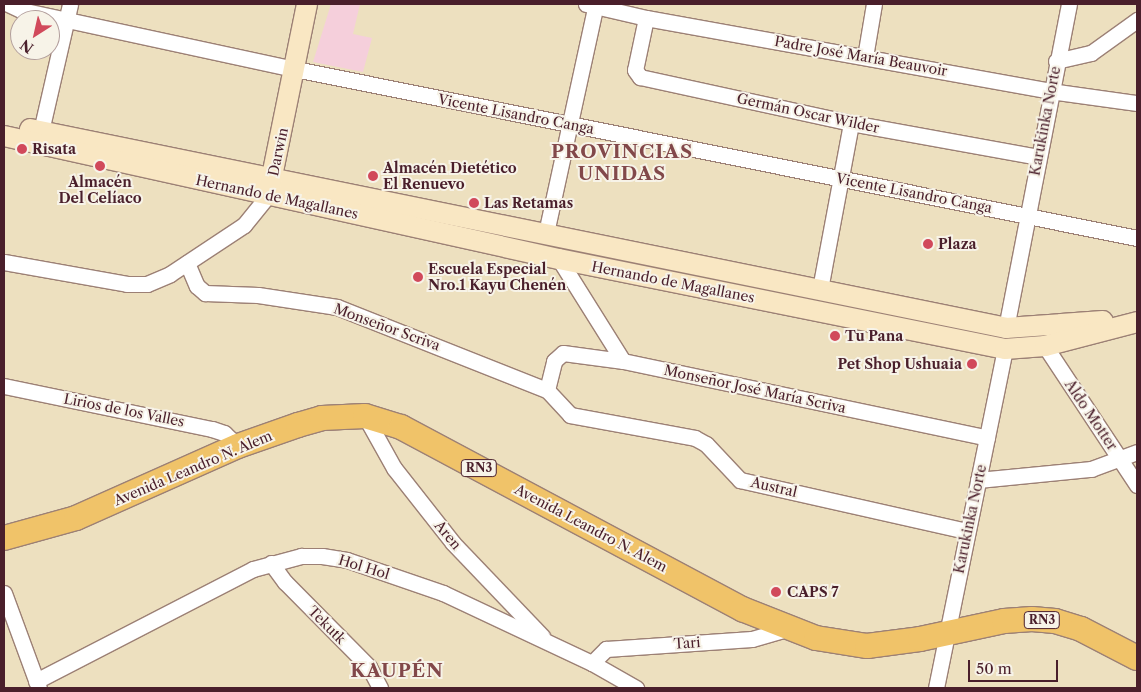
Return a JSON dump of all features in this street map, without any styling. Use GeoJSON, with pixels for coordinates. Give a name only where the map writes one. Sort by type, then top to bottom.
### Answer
{"type":"FeatureCollection","features":[{"type":"Feature","properties":{"kind":"highway","name":"Avenida Leandro N. Alem"},"geometry":{"type":"LineString","coordinates":[[4,538],[92,511],[238,446],[322,418],[365,416],[401,428],[742,609],[787,629],[836,643],[867,646],[1004,621],[1055,621],[1081,628],[1136,656]]}},
{"type":"Feature","properties":{"kind":"main road","name":"Darwin"},"geometry":{"type":"LineString","coordinates":[[270,186],[307,4]]}},
{"type":"Feature","properties":{"kind":"main road","name":"Hernando de Magallanes"},"geometry":{"type":"LineString","coordinates":[[4,124],[41,131],[270,186],[559,259],[1005,349],[1045,346],[1137,320]]}},
{"type":"Feature","properties":{"kind":"main road","name":"Hernando de Magallanes"},"geometry":{"type":"LineString","coordinates":[[4,136],[270,186],[546,233],[1006,328],[1137,320]]}},
{"type":"Feature","properties":{"kind":"street","name":"Vicente Lisandro Canga"},"geometry":{"type":"LineString","coordinates":[[8,4],[67,20],[295,69],[1137,238]]}},
{"type":"Feature","properties":{"kind":"street"},"geometry":{"type":"LineString","coordinates":[[41,131],[70,4]]}},
{"type":"Feature","properties":{"kind":"street"},"geometry":{"type":"LineString","coordinates":[[546,233],[570,125],[593,4]]}},
{"type":"Feature","properties":{"kind":"street","name":"Padre José María Beauvoir"},"geometry":{"type":"LineString","coordinates":[[593,4],[646,18],[1050,92],[1137,103]]}},
{"type":"Feature","properties":{"kind":"street"},"geometry":{"type":"LineString","coordinates":[[865,57],[874,4]]}},
{"type":"Feature","properties":{"kind":"street","name":"Karukinka Norte"},"geometry":{"type":"LineString","coordinates":[[1006,328],[1056,61],[1069,4]]}},
{"type":"Feature","properties":{"kind":"street","name":"Germán Oscar Wilder"},"geometry":{"type":"LineString","coordinates":[[646,18],[635,70],[640,77],[851,122],[1038,157]]}},
{"type":"Feature","properties":{"kind":"street"},"geometry":{"type":"LineString","coordinates":[[1056,61],[1090,53],[1137,20]]}},
{"type":"Feature","properties":{"kind":"street"},"geometry":{"type":"LineString","coordinates":[[820,289],[851,122]]}},
{"type":"Feature","properties":{"kind":"street","name":"Darwin"},"geometry":{"type":"LineString","coordinates":[[187,263],[244,225],[270,186]]}},
{"type":"Feature","properties":{"kind":"street"},"geometry":{"type":"LineString","coordinates":[[559,259],[623,362]]}},
{"type":"Feature","properties":{"kind":"street"},"geometry":{"type":"LineString","coordinates":[[4,262],[127,284],[157,281],[187,263]]}},
{"type":"Feature","properties":{"kind":"street","name":"Monseñor Scriva"},"geometry":{"type":"LineString","coordinates":[[187,263],[197,286],[205,293],[258,296],[337,307],[548,390]]}},
{"type":"Feature","properties":{"kind":"street","name":"Aldo Motter"},"geometry":{"type":"LineString","coordinates":[[1045,346],[1137,484]]}},
{"type":"Feature","properties":{"kind":"street","name":"Karukinka Norte"},"geometry":{"type":"LineString","coordinates":[[936,688],[966,531],[1005,349]]}},
{"type":"Feature","properties":{"kind":"street","name":"Monseñor José María Scriva"},"geometry":{"type":"LineString","coordinates":[[548,390],[554,362],[563,353],[623,362],[987,438]]}},
{"type":"Feature","properties":{"kind":"street","name":"Lirios de los Valles"},"geometry":{"type":"LineString","coordinates":[[4,386],[212,428],[224,433],[238,446]]}},
{"type":"Feature","properties":{"kind":"street","name":"Austral"},"geometry":{"type":"LineString","coordinates":[[548,390],[570,414],[695,438],[706,444],[740,480],[966,531]]}},
{"type":"Feature","properties":{"kind":"street","name":"Aren"},"geometry":{"type":"LineString","coordinates":[[365,416],[394,468],[454,543],[547,641]]}},
{"type":"Feature","properties":{"kind":"street"},"geometry":{"type":"LineString","coordinates":[[978,480],[1091,469],[1120,460],[1137,452]]}},
{"type":"Feature","properties":{"kind":"street","name":"Hol Hol"},"geometry":{"type":"LineString","coordinates":[[38,684],[253,569],[301,556],[347,560],[443,593],[592,663],[636,688]]}},
{"type":"Feature","properties":{"kind":"street","name":"Tekutk"},"geometry":{"type":"LineString","coordinates":[[271,563],[285,582],[369,667],[380,688]]}},
{"type":"Feature","properties":{"kind":"street"},"geometry":{"type":"LineString","coordinates":[[4,593],[38,684]]}},
{"type":"Feature","properties":{"kind":"street","name":"Tari"},"geometry":{"type":"LineString","coordinates":[[592,663],[606,649],[752,639],[787,629]]}},
{"type":"Feature","properties":{"kind":"shaded area"},"geometry":{"type":"Polygon","coordinates":[[[331,4],[360,4],[353,34],[372,38],[363,72],[313,62],[331,4]]]}},
{"type":"Feature","properties":{"kind":"place","name":"Risata"},"geometry":{"type":"Point","coordinates":[22,149]}},
{"type":"Feature","properties":{"kind":"place","name":"Almacén Del Celíaco"},"geometry":{"type":"Point","coordinates":[100,166]}},
{"type":"Feature","properties":{"kind":"place","name":"Almacén Dietético El Renuevo"},"geometry":{"type":"Point","coordinates":[373,176]}},
{"type":"Feature","properties":{"kind":"place","name":"Las Retamas"},"geometry":{"type":"Point","coordinates":[474,203]}},
{"type":"Feature","properties":{"kind":"place","name":"Plaza"},"geometry":{"type":"Point","coordinates":[928,244]}},
{"type":"Feature","properties":{"kind":"place","name":"Escuela Especial Nro.1 Kayu Chenén"},"geometry":{"type":"Point","coordinates":[418,277]}},
{"type":"Feature","properties":{"kind":"place","name":"Tu Pana"},"geometry":{"type":"Point","coordinates":[835,336]}},
{"type":"Feature","properties":{"kind":"place","name":"Pet Shop Ushuaia"},"geometry":{"type":"Point","coordinates":[972,364]}},
{"type":"Feature","properties":{"kind":"place","name":"CAPS 7"},"geometry":{"type":"Point","coordinates":[776,592]}},
{"type":"Feature","properties":{"kind":"district","name":"PROVINCIAS UNIDAS"},"geometry":{"type":"Point","coordinates":[622,163]}},
{"type":"Feature","properties":{"kind":"district","name":"KAUPÉN"},"geometry":{"type":"Point","coordinates":[397,671]}}]}
